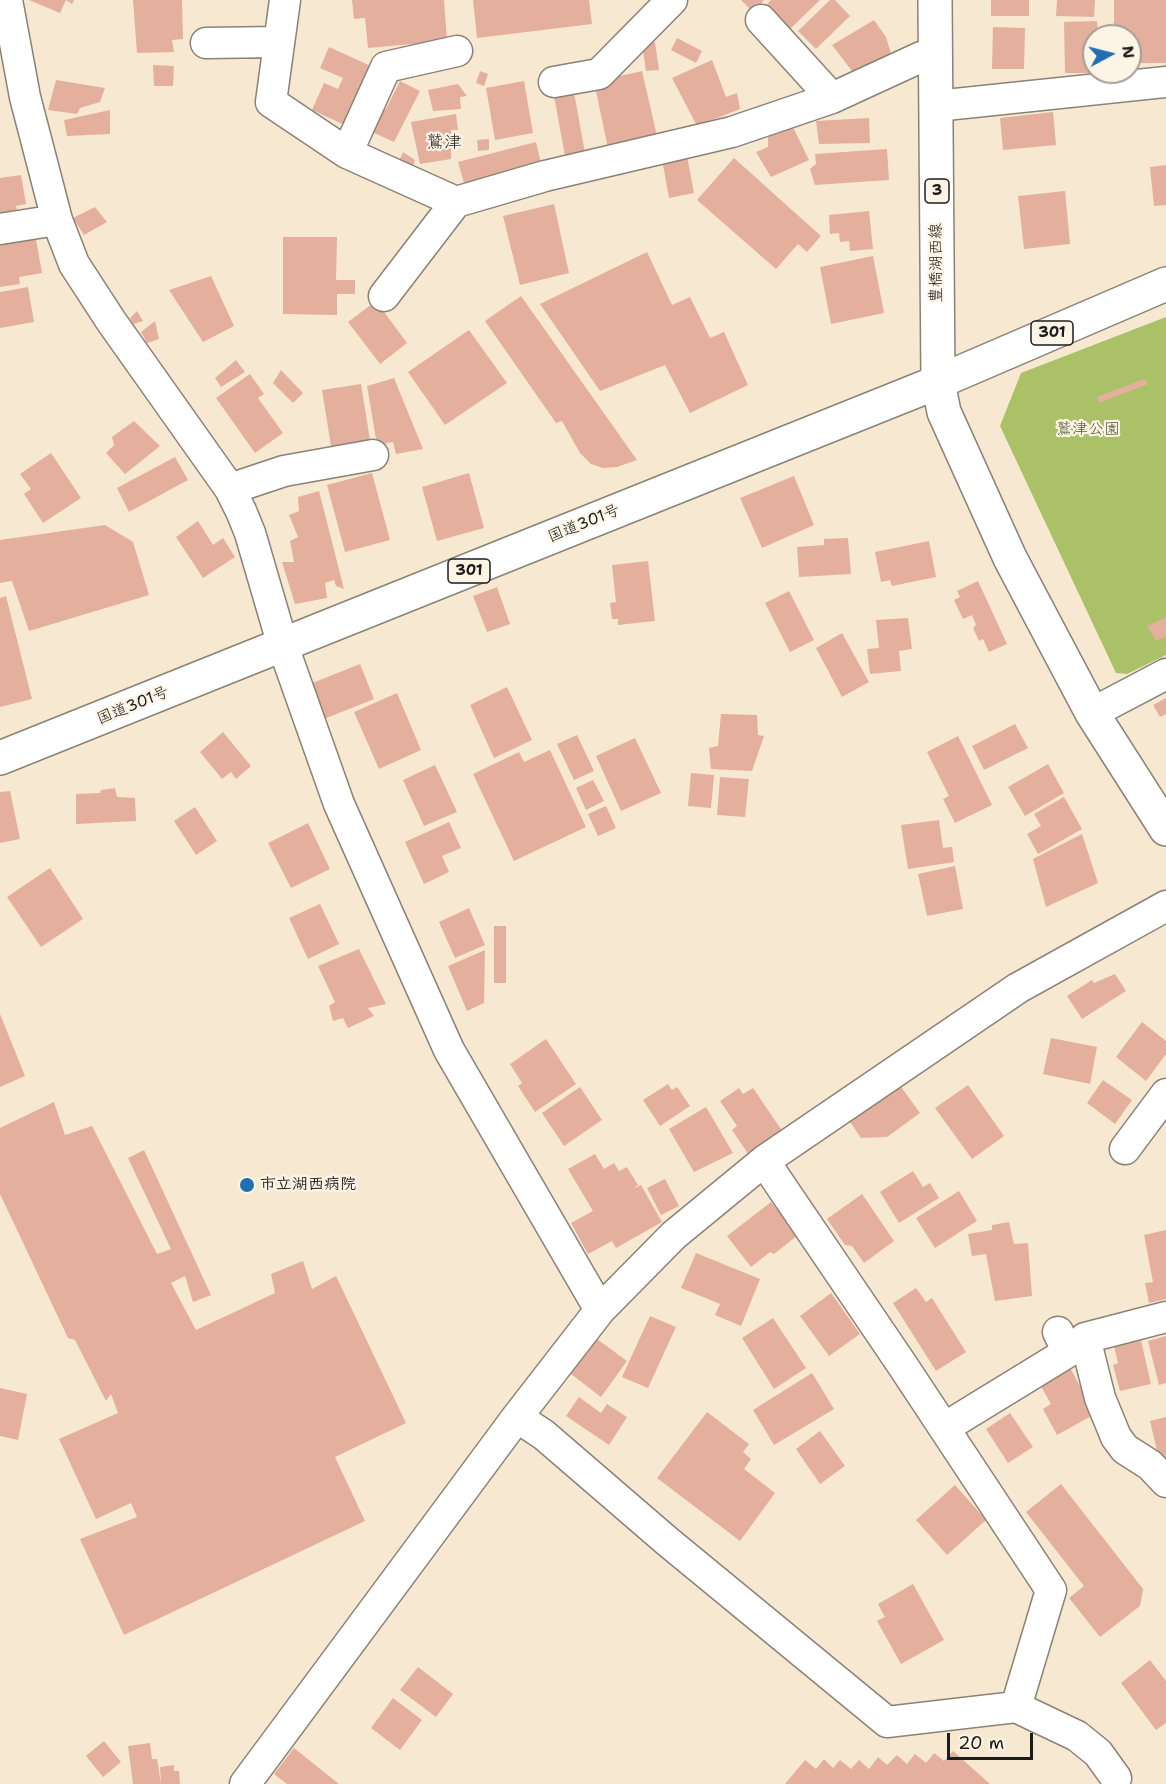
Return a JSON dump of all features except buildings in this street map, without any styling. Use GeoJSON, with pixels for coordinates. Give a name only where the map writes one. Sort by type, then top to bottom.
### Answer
{"type":"FeatureCollection","features":[{"type":"Feature","properties":{"kind":"main road","name":"豊橋湖西線"},"geometry":{"type":"LineString","coordinates":[[935,0],[938,382],[944,412],[1011,558],[1092,712],[1166,829]]}},
{"type":"Feature","properties":{"kind":"main road","name":"国道301号"},"geometry":{"type":"LineString","coordinates":[[0,758],[938,382],[1166,284]]}},
{"type":"Feature","properties":{"kind":"street"},"geometry":{"type":"LineString","coordinates":[[7,0],[25,97],[57,220],[74,264],[105,312],[230,489],[250,533],[283,646],[339,804],[449,1050],[600,1311]]}},
{"type":"Feature","properties":{"kind":"street"},"geometry":{"type":"LineString","coordinates":[[285,0],[271,102],[347,153],[456,202]]}},
{"type":"Feature","properties":{"kind":"street"},"geometry":{"type":"LineString","coordinates":[[554,82],[599,74],[672,0]]}},
{"type":"Feature","properties":{"kind":"street"},"geometry":{"type":"LineString","coordinates":[[761,20],[832,98]]}},
{"type":"Feature","properties":{"kind":"street"},"geometry":{"type":"LineString","coordinates":[[206,43],[279,42]]}},
{"type":"Feature","properties":{"kind":"street"},"geometry":{"type":"LineString","coordinates":[[347,153],[386,67],[457,51]]}},
{"type":"Feature","properties":{"kind":"street"},"geometry":{"type":"LineString","coordinates":[[384,296],[456,202],[545,176],[732,132],[832,98],[921,57],[936,56]]}},
{"type":"Feature","properties":{"kind":"street"},"geometry":{"type":"LineString","coordinates":[[936,106],[1166,82]]}},
{"type":"Feature","properties":{"kind":"street"},"geometry":{"type":"LineString","coordinates":[[0,229],[57,220]]}},
{"type":"Feature","properties":{"kind":"street"},"geometry":{"type":"LineString","coordinates":[[230,489],[284,471],[373,454]]}},
{"type":"Feature","properties":{"kind":"street"},"geometry":{"type":"LineString","coordinates":[[1092,712],[1166,674]]}},
{"type":"Feature","properties":{"kind":"street"},"geometry":{"type":"LineString","coordinates":[[245,1784],[517,1417],[600,1311],[674,1235],[764,1161],[1017,988],[1166,906]]}},
{"type":"Feature","properties":{"kind":"street"},"geometry":{"type":"LineString","coordinates":[[1125,1149],[1166,1094]]}},
{"type":"Feature","properties":{"kind":"street"},"geometry":{"type":"LineString","coordinates":[[764,1161],[1051,1590],[1016,1707]]}},
{"type":"Feature","properties":{"kind":"street"},"geometry":{"type":"LineString","coordinates":[[1166,1317],[1084,1338],[1100,1398],[1116,1437],[1125,1449],[1150,1466],[1166,1482]]}},
{"type":"Feature","properties":{"kind":"street"},"geometry":{"type":"LineString","coordinates":[[944,1428],[1068,1352],[1058,1332]]}},
{"type":"Feature","properties":{"kind":"street"},"geometry":{"type":"LineString","coordinates":[[517,1417],[544,1435],[667,1541],[887,1722],[1016,1707],[1077,1736],[1098,1753],[1116,1778]]}},
{"type":"Feature","properties":{"kind":"green space","name":"鷲津公園"},"geometry":{"type":"Polygon","coordinates":[[[1166,317],[1166,655],[1127,674],[1116,673],[1000,426],[1021,373],[1166,317]]]}},
{"type":"Feature","properties":{"kind":"place","name":"市立湖西病院"},"geometry":{"type":"Point","coordinates":[247,1185]}},
{"type":"Feature","properties":{"kind":"district","name":"鷲津"},"geometry":{"type":"Point","coordinates":[444,143]}}]}
